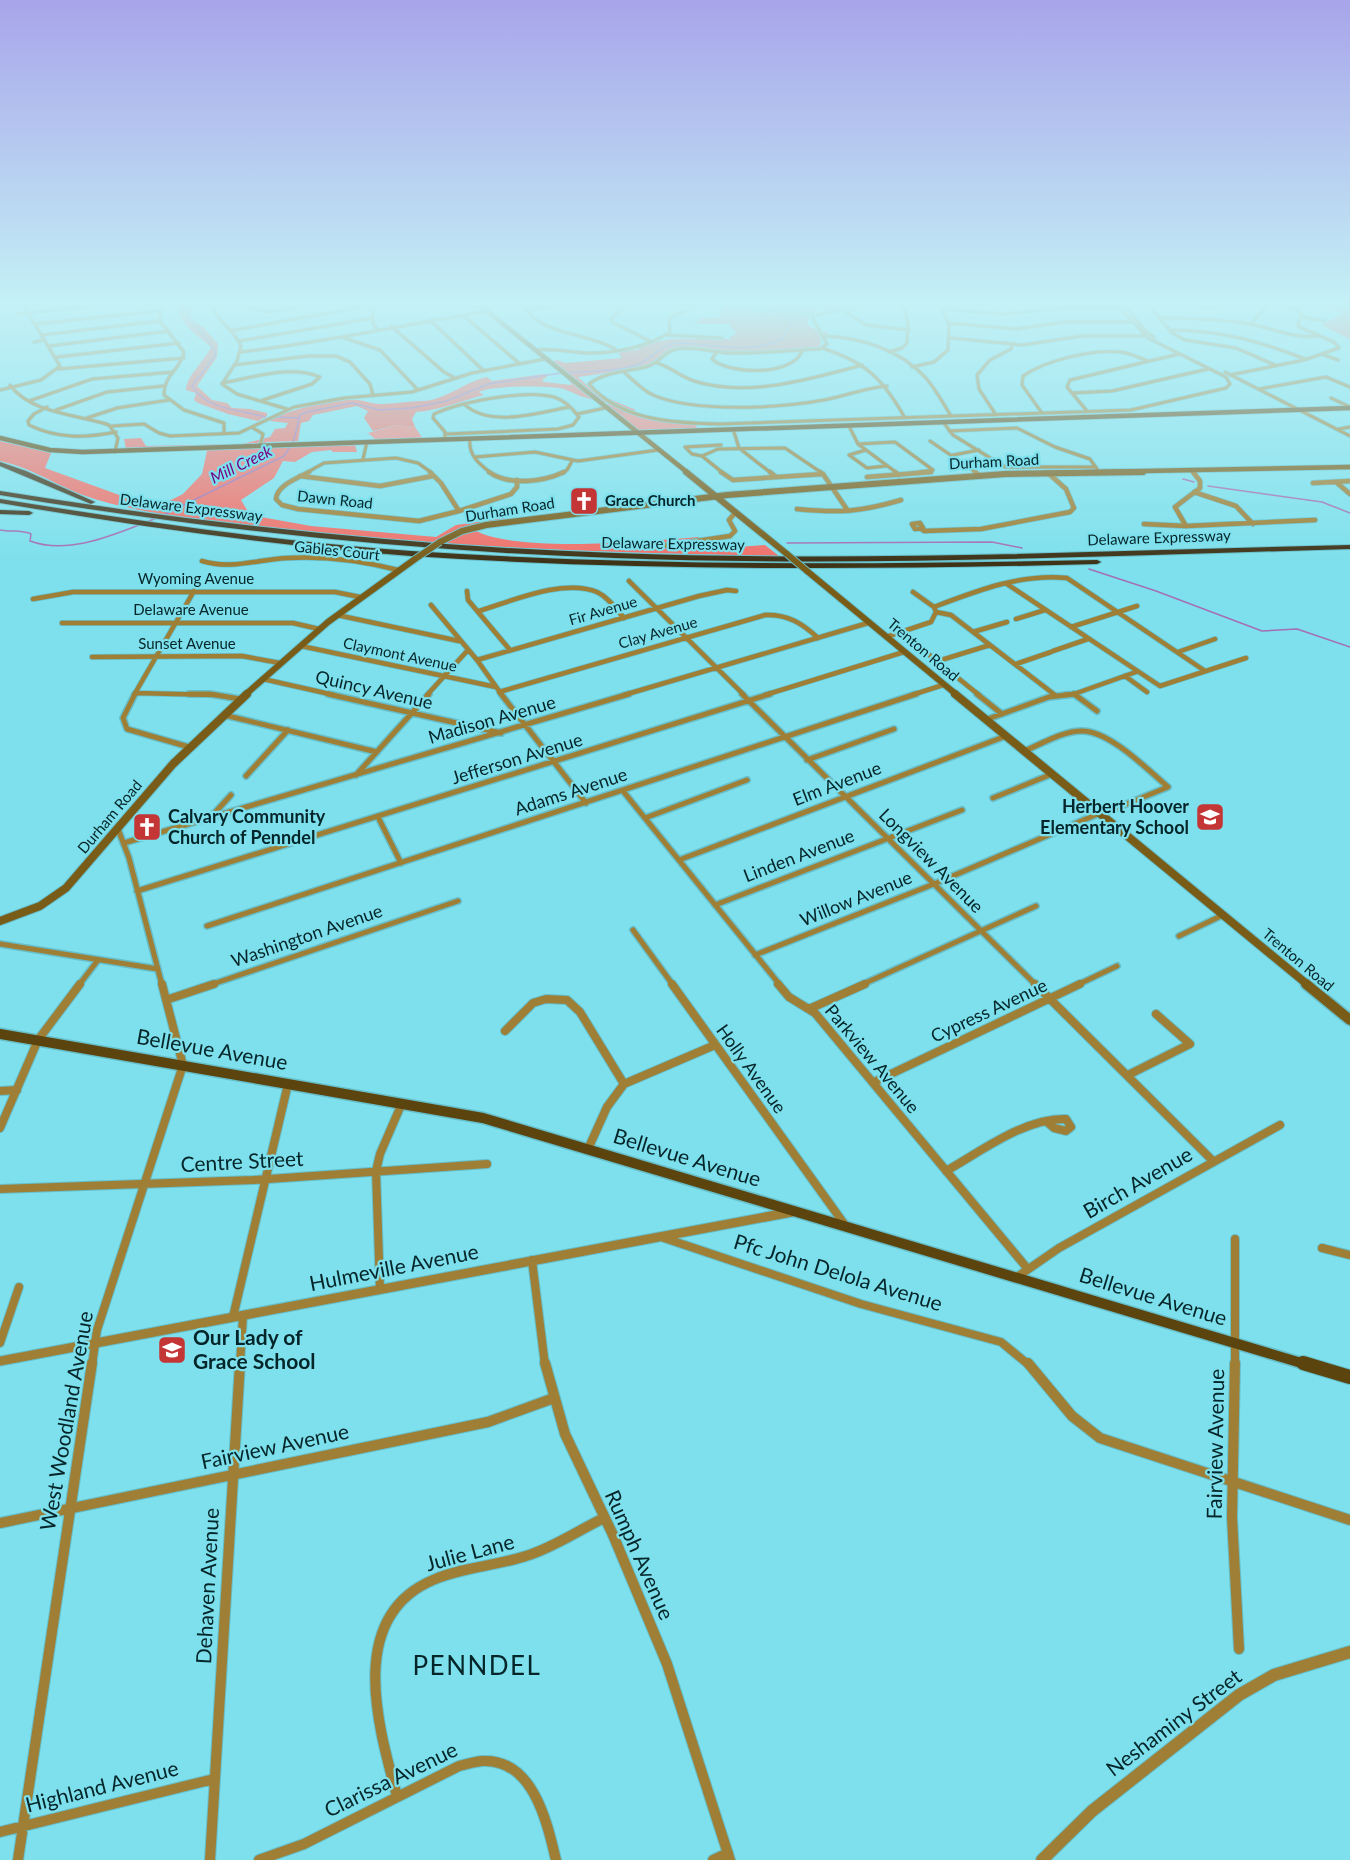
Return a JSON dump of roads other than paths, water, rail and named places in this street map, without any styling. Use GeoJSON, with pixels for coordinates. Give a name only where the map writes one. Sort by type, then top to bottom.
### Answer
{"type":"FeatureCollection","features":[{"type":"Feature","properties":{"kind":"highway"},"geometry":{"type":"LineString","coordinates":[[0,464],[28,474],[81,499],[152,516]]}},
{"type":"Feature","properties":{"kind":"highway","name":"Delaware Expressway"},"geometry":{"type":"LineString","coordinates":[[0,493],[177,520],[298,535],[574,555],[870,559],[1350,547]]}},
{"type":"Feature","properties":{"kind":"highway","name":"Delaware Expressway"},"geometry":{"type":"LineString","coordinates":[[0,501],[103,519],[279,542],[401,553],[551,562],[694,567],[910,567],[1350,555]]}},
{"type":"Feature","properties":{"kind":"highway"},"geometry":{"type":"LineString","coordinates":[[0,512],[103,519]]}},
{"type":"Feature","properties":{"kind":"main road","name":"Trenton Road"},"geometry":{"type":"LineString","coordinates":[[583,390],[787,554],[1350,1020]]}},
{"type":"Feature","properties":{"kind":"main road"},"geometry":{"type":"LineString","coordinates":[[0,438],[55,451],[115,452],[367,444],[445,437],[470,439],[733,429],[794,424],[849,426],[1070,415],[1350,407]]}},
{"type":"Feature","properties":{"kind":"main road","name":"Durham Road"},"geometry":{"type":"LineString","coordinates":[[0,921],[29,910],[58,894],[84,869],[189,747],[319,629],[398,570],[440,542],[462,531],[486,525],[715,496],[981,476],[1097,470],[1192,471],[1350,467]]}},
{"type":"Feature","properties":{"kind":"main road","name":"Bellevue Avenue"},"geometry":{"type":"LineString","coordinates":[[0,1034],[483,1118],[1350,1377]]}},
{"type":"Feature","properties":{"kind":"street"},"geometry":{"type":"LineString","coordinates":[[12,390],[15,394],[29,401],[56,410],[112,426],[144,423],[159,433],[170,436],[224,434],[253,428],[287,409],[337,399],[418,390]]}},
{"type":"Feature","properties":{"kind":"street"},"geometry":{"type":"LineString","coordinates":[[29,401],[61,390]]}},
{"type":"Feature","properties":{"kind":"street"},"geometry":{"type":"LineString","coordinates":[[56,410],[107,392],[128,390]]}},
{"type":"Feature","properties":{"kind":"street"},"geometry":{"type":"LineString","coordinates":[[163,390],[169,400],[189,413],[222,423],[225,427],[224,434]]}},
{"type":"Feature","properties":{"kind":"street"},"geometry":{"type":"LineString","coordinates":[[231,390],[237,394],[287,409]]}},
{"type":"Feature","properties":{"kind":"street"},"geometry":{"type":"LineString","coordinates":[[262,401],[291,390]]}},
{"type":"Feature","properties":{"kind":"street"},"geometry":{"type":"LineString","coordinates":[[373,390],[374,395]]}},
{"type":"Feature","properties":{"kind":"street"},"geometry":{"type":"LineString","coordinates":[[593,390],[605,399],[630,411],[677,422],[794,424],[1042,413],[1070,415],[1087,411],[1147,407],[1219,390]]}},
{"type":"Feature","properties":{"kind":"street"},"geometry":{"type":"LineString","coordinates":[[644,390],[677,402],[702,405],[811,402],[861,390]]}},
{"type":"Feature","properties":{"kind":"street"},"geometry":{"type":"LineString","coordinates":[[889,390],[905,418]]}},
{"type":"Feature","properties":{"kind":"street"},"geometry":{"type":"LineString","coordinates":[[935,390],[951,416]]}},
{"type":"Feature","properties":{"kind":"street"},"geometry":{"type":"LineString","coordinates":[[979,390],[996,415]]}},
{"type":"Feature","properties":{"kind":"street"},"geometry":{"type":"LineString","coordinates":[[1025,390],[1042,413]]}},
{"type":"Feature","properties":{"kind":"street"},"geometry":{"type":"LineString","coordinates":[[1070,390],[1087,411]]}},
{"type":"Feature","properties":{"kind":"street"},"geometry":{"type":"LineString","coordinates":[[1072,393],[1117,390]]}},
{"type":"Feature","properties":{"kind":"street"},"geometry":{"type":"LineString","coordinates":[[1260,390],[1350,436]]}},
{"type":"Feature","properties":{"kind":"street"},"geometry":{"type":"LineString","coordinates":[[539,395],[558,398],[579,417],[578,422],[562,429],[445,437],[433,416],[442,410],[464,404],[539,395]]}},
{"type":"Feature","properties":{"kind":"street"},"geometry":{"type":"LineString","coordinates":[[1331,398],[1350,407]]}},
{"type":"Feature","properties":{"kind":"street"},"geometry":{"type":"LineString","coordinates":[[597,401],[605,399]]}},
{"type":"Feature","properties":{"kind":"street"},"geometry":{"type":"LineString","coordinates":[[87,418],[116,407],[146,405],[169,400]]}},
{"type":"Feature","properties":{"kind":"street"},"geometry":{"type":"LineString","coordinates":[[464,404],[475,413],[487,416],[535,413],[569,407]]}},
{"type":"Feature","properties":{"kind":"street"},"geometry":{"type":"LineString","coordinates":[[47,407],[29,418],[30,426],[57,435],[78,438],[116,432]]}},
{"type":"Feature","properties":{"kind":"street"},"geometry":{"type":"LineString","coordinates":[[577,414],[605,408]]}},
{"type":"Feature","properties":{"kind":"street"},"geometry":{"type":"LineString","coordinates":[[943,422],[949,431],[1010,469],[1097,470]]}},
{"type":"Feature","properties":{"kind":"street"},"geometry":{"type":"LineString","coordinates":[[112,426],[118,441],[115,452]]}},
{"type":"Feature","properties":{"kind":"street"},"geometry":{"type":"LineString","coordinates":[[849,426],[858,444],[905,482]]}},
{"type":"Feature","properties":{"kind":"street"},"geometry":{"type":"LineString","coordinates":[[1338,430],[1350,427]]}},
{"type":"Feature","properties":{"kind":"street"},"geometry":{"type":"LineString","coordinates":[[253,428],[264,434],[260,446]]}},
{"type":"Feature","properties":{"kind":"street"},"geometry":{"type":"LineString","coordinates":[[949,431],[1017,428],[1055,447],[1090,459],[1097,470]]}},
{"type":"Feature","properties":{"kind":"street"},"geometry":{"type":"LineString","coordinates":[[733,429],[737,446],[777,477]]}},
{"type":"Feature","properties":{"kind":"street"},"geometry":{"type":"LineString","coordinates":[[470,439],[470,450],[496,477],[517,480],[561,474],[572,461]]}},
{"type":"Feature","properties":{"kind":"street"},"geometry":{"type":"LineString","coordinates":[[930,441],[981,476]]}},
{"type":"Feature","properties":{"kind":"street"},"geometry":{"type":"LineString","coordinates":[[858,444],[895,442],[933,470],[867,477]]}},
{"type":"Feature","properties":{"kind":"street"},"geometry":{"type":"LineString","coordinates":[[363,459],[367,444]]}},
{"type":"Feature","properties":{"kind":"street"},"geometry":{"type":"LineString","coordinates":[[702,456],[713,450],[737,446]]}},
{"type":"Feature","properties":{"kind":"street"},"geometry":{"type":"LineString","coordinates":[[823,474],[730,479],[702,456],[692,454],[685,447],[785,448],[823,474],[848,512]]}},
{"type":"Feature","properties":{"kind":"street"},"geometry":{"type":"LineString","coordinates":[[475,457],[502,453],[538,452],[572,461],[658,450]]}},
{"type":"Feature","properties":{"kind":"street"},"geometry":{"type":"LineString","coordinates":[[866,450],[849,454],[867,468],[887,466]]}},
{"type":"Feature","properties":{"kind":"street"},"geometry":{"type":"LineString","coordinates":[[953,455],[979,450]]}},
{"type":"Feature","properties":{"kind":"street","name":"Dawn Road"},"geometry":{"type":"LineString","coordinates":[[459,511],[448,491],[420,462],[411,459],[363,459],[324,463],[277,492],[276,499],[282,505],[298,509],[419,521],[434,519],[459,511],[510,494],[517,487],[517,480]]}},
{"type":"Feature","properties":{"kind":"street"},"geometry":{"type":"LineString","coordinates":[[1186,526],[1175,507],[1201,486],[1192,471]]}},
{"type":"Feature","properties":{"kind":"street"},"geometry":{"type":"LineString","coordinates":[[920,528],[929,531],[981,529],[1070,513],[1074,508],[1066,489],[1048,473]]}},
{"type":"Feature","properties":{"kind":"street"},"geometry":{"type":"LineString","coordinates":[[300,476],[380,486],[433,476]]}},
{"type":"Feature","properties":{"kind":"street"},"geometry":{"type":"LineString","coordinates":[[1313,483],[1350,481]]}},
{"type":"Feature","properties":{"kind":"street"},"geometry":{"type":"LineString","coordinates":[[1336,482],[1350,494]]}},
{"type":"Feature","properties":{"kind":"street"},"geometry":{"type":"LineString","coordinates":[[1194,492],[1236,506],[1253,524]]}},
{"type":"Feature","properties":{"kind":"street"},"geometry":{"type":"LineString","coordinates":[[797,509],[828,513],[848,512],[901,500]]}},
{"type":"Feature","properties":{"kind":"street"},"geometry":{"type":"LineString","coordinates":[[663,546],[730,536],[735,531],[729,520],[735,513]]}},
{"type":"Feature","properties":{"kind":"street"},"geometry":{"type":"LineString","coordinates":[[1144,524],[1186,526],[1315,520]]}},
{"type":"Feature","properties":{"kind":"street","name":"Gables Court"},"geometry":{"type":"LineString","coordinates":[[202,561],[213,564],[238,564],[289,558],[398,570]]}},
{"type":"Feature","properties":{"kind":"street"},"geometry":{"type":"LineString","coordinates":[[935,610],[1007,584],[1038,576],[1067,578],[1205,671]]}},
{"type":"Feature","properties":{"kind":"street","name":"Longview Avenue"},"geometry":{"type":"LineString","coordinates":[[629,581],[1214,1161]]}},
{"type":"Feature","properties":{"kind":"street"},"geometry":{"type":"LineString","coordinates":[[1007,584],[1160,686],[1246,658]]}},
{"type":"Feature","properties":{"kind":"street"},"geometry":{"type":"LineString","coordinates":[[479,611],[552,591],[580,588],[601,594],[624,618]]}},
{"type":"Feature","properties":{"kind":"street","name":"Fir Avenue"},"geometry":{"type":"LineString","coordinates":[[477,660],[711,594],[727,590],[736,591]]}},
{"type":"Feature","properties":{"kind":"street"},"geometry":{"type":"LineString","coordinates":[[189,747],[136,734],[122,724],[124,714],[135,693],[194,591]]}},
{"type":"Feature","properties":{"kind":"street"},"geometry":{"type":"LineString","coordinates":[[466,591],[466,596],[510,651]]}},
{"type":"Feature","properties":{"kind":"street","name":"Wyoming Avenue"},"geometry":{"type":"LineString","coordinates":[[33,600],[68,592],[335,592],[360,597]]}},
{"type":"Feature","properties":{"kind":"street"},"geometry":{"type":"LineString","coordinates":[[913,592],[935,610],[951,615],[1055,695]]}},
{"type":"Feature","properties":{"kind":"street"},"geometry":{"type":"LineString","coordinates":[[431,604],[459,641],[477,660],[525,726],[586,803]]}},
{"type":"Feature","properties":{"kind":"street"},"geometry":{"type":"LineString","coordinates":[[1071,627],[1137,606]]}},
{"type":"Feature","properties":{"kind":"street"},"geometry":{"type":"LineString","coordinates":[[886,637],[931,622],[935,610]]}},
{"type":"Feature","properties":{"kind":"street"},"geometry":{"type":"LineString","coordinates":[[1016,619],[1045,610]]}},
{"type":"Feature","properties":{"kind":"street"},"geometry":{"type":"LineString","coordinates":[[337,615],[459,641]]}},
{"type":"Feature","properties":{"kind":"street","name":"Clay Avenue"},"geometry":{"type":"LineString","coordinates":[[497,689],[750,619],[775,615],[795,619],[818,638]]}},
{"type":"Feature","properties":{"kind":"street"},"geometry":{"type":"LineString","coordinates":[[973,632],[1007,622]]}},
{"type":"Feature","properties":{"kind":"street","name":"Delaware Avenue"},"geometry":{"type":"LineString","coordinates":[[62,623],[293,623],[319,629]]}},
{"type":"Feature","properties":{"kind":"street","name":"Madison Avenue"},"geometry":{"type":"LineString","coordinates":[[124,843],[868,623]]}},
{"type":"Feature","properties":{"kind":"street"},"geometry":{"type":"LineString","coordinates":[[901,632],[1002,714]]}},
{"type":"Feature","properties":{"kind":"street"},"geometry":{"type":"LineString","coordinates":[[1016,664],[1088,639]]}},
{"type":"Feature","properties":{"kind":"street"},"geometry":{"type":"LineString","coordinates":[[1178,652],[1215,639]]}},
{"type":"Feature","properties":{"kind":"street"},"geometry":{"type":"LineString","coordinates":[[938,661],[990,645]]}},
{"type":"Feature","properties":{"kind":"street","name":"Claymont Avenue"},"geometry":{"type":"LineString","coordinates":[[301,646],[497,689]]}},
{"type":"Feature","properties":{"kind":"street"},"geometry":{"type":"LineString","coordinates":[[356,776],[468,650]]}},
{"type":"Feature","properties":{"kind":"street","name":"Jefferson Avenue"},"geometry":{"type":"LineString","coordinates":[[137,891],[555,763],[904,652]]}},
{"type":"Feature","properties":{"kind":"street","name":"Sunset Avenue"},"geometry":{"type":"LineString","coordinates":[[92,657],[242,656],[280,663]]}},
{"type":"Feature","properties":{"kind":"street"},"geometry":{"type":"LineString","coordinates":[[985,720],[1055,695],[1074,694],[1136,672]]}},
{"type":"Feature","properties":{"kind":"street"},"geometry":{"type":"LineString","coordinates":[[1125,676],[1147,692]]}},
{"type":"Feature","properties":{"kind":"street","name":"Quincy Avenue"},"geometry":{"type":"LineString","coordinates":[[263,679],[502,733]]}},
{"type":"Feature","properties":{"kind":"street","name":"Adams Avenue"},"geometry":{"type":"LineString","coordinates":[[207,926],[943,685]]}},
{"type":"Feature","properties":{"kind":"street"},"geometry":{"type":"LineString","coordinates":[[135,693],[210,694],[240,699]]}},
{"type":"Feature","properties":{"kind":"street"},"geometry":{"type":"LineString","coordinates":[[1074,694],[1097,711]]}},
{"type":"Feature","properties":{"kind":"street"},"geometry":{"type":"LineString","coordinates":[[223,715],[377,752]]}},
{"type":"Feature","properties":{"kind":"street"},"geometry":{"type":"LineString","coordinates":[[807,760],[894,729]]}},
{"type":"Feature","properties":{"kind":"street"},"geometry":{"type":"LineString","coordinates":[[246,776],[288,730]]}},
{"type":"Feature","properties":{"kind":"street","name":"Willow Avenue"},"geometry":{"type":"LineString","coordinates":[[755,955],[1168,787],[1113,744],[1090,731],[1071,734],[1024,751]]}},
{"type":"Feature","properties":{"kind":"street","name":"Elm Avenue"},"geometry":{"type":"LineString","coordinates":[[679,860],[1006,736]]}},
{"type":"Feature","properties":{"kind":"street"},"geometry":{"type":"LineString","coordinates":[[993,798],[1052,774]]}},
{"type":"Feature","properties":{"kind":"street"},"geometry":{"type":"LineString","coordinates":[[645,818],[747,780]]}},
{"type":"Feature","properties":{"kind":"street","name":"Parkview Avenue"},"geometry":{"type":"LineString","coordinates":[[623,791],[789,997],[809,1009],[874,1082],[1027,1268]]}},
{"type":"Feature","properties":{"kind":"street"},"geometry":{"type":"LineString","coordinates":[[210,819],[231,795]]}},
{"type":"Feature","properties":{"kind":"street","name":"Linden Avenue"},"geometry":{"type":"LineString","coordinates":[[715,905],[962,810]]}},
{"type":"Feature","properties":{"kind":"street"},"geometry":{"type":"LineString","coordinates":[[378,817],[401,863]]}},
{"type":"Feature","properties":{"kind":"street"},"geometry":{"type":"LineString","coordinates":[[118,829],[124,843],[183,1065]]}},
{"type":"Feature","properties":{"kind":"street","name":"Washington Avenue"},"geometry":{"type":"LineString","coordinates":[[166,1000],[458,901]]}},
{"type":"Feature","properties":{"kind":"street"},"geometry":{"type":"LineString","coordinates":[[809,1009],[1036,906]]}},
{"type":"Feature","properties":{"kind":"street"},"geometry":{"type":"LineString","coordinates":[[1179,936],[1223,915]]}},
{"type":"Feature","properties":{"kind":"street","name":"Holly Avenue"},"geometry":{"type":"LineString","coordinates":[[633,930],[845,1226]]}},
{"type":"Feature","properties":{"kind":"street"},"geometry":{"type":"LineString","coordinates":[[0,944],[158,969]]}},
{"type":"Feature","properties":{"kind":"street"},"geometry":{"type":"LineString","coordinates":[[0,1128],[38,1040],[98,960]]}},
{"type":"Feature","properties":{"kind":"street","name":"Cypress Avenue"},"geometry":{"type":"LineString","coordinates":[[874,1082],[1117,966]]}},
{"type":"Feature","properties":{"kind":"street"},"geometry":{"type":"LineString","coordinates":[[505,1031],[533,1003],[546,999],[567,1000],[575,1004],[624,1084]]}},
{"type":"Feature","properties":{"kind":"street"},"geometry":{"type":"LineString","coordinates":[[1128,1075],[1190,1044],[1156,1014]]}},
{"type":"Feature","properties":{"kind":"street"},"geometry":{"type":"LineString","coordinates":[[588,1149],[607,1107],[624,1084],[715,1045]]}},
{"type":"Feature","properties":{"kind":"street","name":"West Woodland Avenue"},"geometry":{"type":"LineString","coordinates":[[18,1860],[94,1343],[183,1065]]}},
{"type":"Feature","properties":{"kind":"street","name":"Dehaven Avenue"},"geometry":{"type":"LineString","coordinates":[[210,1860],[232,1474],[238,1316],[288,1083]]}},
{"type":"Feature","properties":{"kind":"street"},"geometry":{"type":"LineString","coordinates":[[0,1090],[17,1090]]}},
{"type":"Feature","properties":{"kind":"street"},"geometry":{"type":"LineString","coordinates":[[380,1289],[376,1171],[380,1154],[402,1103]]}},
{"type":"Feature","properties":{"kind":"street"},"geometry":{"type":"LineString","coordinates":[[946,1171],[1019,1131],[1046,1121]]}},
{"type":"Feature","properties":{"kind":"street","name":"Birch Avenue"},"geometry":{"type":"LineString","coordinates":[[1017,1277],[1027,1268],[1280,1125]]}},
{"type":"Feature","properties":{"kind":"street","name":"Centre Street"},"geometry":{"type":"LineString","coordinates":[[0,1189],[266,1179],[487,1164]]}},
{"type":"Feature","properties":{"kind":"street","name":"Hulmeville Avenue"},"geometry":{"type":"LineString","coordinates":[[0,1361],[795,1211]]}},
{"type":"Feature","properties":{"kind":"street","name":"Pfc John Delola Avenue"},"geometry":{"type":"LineString","coordinates":[[658,1236],[861,1304],[974,1333],[1006,1345],[1028,1363],[1072,1416],[1092,1432],[1119,1444],[1350,1520]]}},
{"type":"Feature","properties":{"kind":"street","name":"Fairview Avenue"},"geometry":{"type":"LineString","coordinates":[[1234,1239],[1232,1528],[1239,1649]]}},
{"type":"Feature","properties":{"kind":"street"},"geometry":{"type":"LineString","coordinates":[[1323,1248],[1350,1255]]}},
{"type":"Feature","properties":{"kind":"street","name":"Rumph Avenue"},"geometry":{"type":"LineString","coordinates":[[532,1260],[545,1363],[565,1434],[667,1664],[729,1856]]}},
{"type":"Feature","properties":{"kind":"street"},"geometry":{"type":"LineString","coordinates":[[0,1343],[19,1287]]}},
{"type":"Feature","properties":{"kind":"street","name":"Fairview Avenue"},"geometry":{"type":"LineString","coordinates":[[0,1523],[488,1422],[554,1398]]}},
{"type":"Feature","properties":{"kind":"street","name":"Julie Lane"},"geometry":{"type":"LineString","coordinates":[[397,1796],[378,1711],[375,1668],[378,1643],[395,1607],[413,1590],[432,1580],[527,1556],[604,1518]]}},
{"type":"Feature","properties":{"kind":"street","name":"Neshaminy Street"},"geometry":{"type":"LineString","coordinates":[[1042,1860],[1092,1811],[1239,1695],[1274,1675],[1350,1652]]}},
{"type":"Feature","properties":{"kind":"street","name":"Clarissa Avenue"},"geometry":{"type":"LineString","coordinates":[[259,1860],[304,1844],[397,1796],[471,1762],[494,1763],[507,1767],[524,1778],[536,1794],[544,1811],[556,1860]]}},
{"type":"Feature","properties":{"kind":"street","name":"Highland Avenue"},"geometry":{"type":"LineString","coordinates":[[0,1832],[214,1779]]}},
{"type":"Feature","properties":{"kind":"street"},"geometry":{"type":"LineString","coordinates":[[713,1860],[729,1856]]}},
{"type":"Feature","properties":{"kind":"waterway"},"geometry":{"type":"LineString","coordinates":[[195,390],[215,405],[265,417]]}},
{"type":"Feature","properties":{"kind":"waterway","name":"Mill Creek"},"geometry":{"type":"LineString","coordinates":[[161,516],[284,456],[294,440],[300,415],[307,412],[352,403],[380,410],[411,408],[447,401],[474,390]]}},
{"type":"Feature","properties":{"kind":"waterway"},"geometry":{"type":"LineString","coordinates":[[275,417],[299,418]]}},
{"type":"Feature","properties":{"kind":"waterway"},"geometry":{"type":"LineString","coordinates":[[1183,479],[1194,482]]}},
{"type":"Feature","properties":{"kind":"waterway"},"geometry":{"type":"LineString","coordinates":[[1208,486],[1322,502],[1350,513]]}},
{"type":"Feature","properties":{"kind":"waterway","name":"Mill Creek"},"geometry":{"type":"LineString","coordinates":[[145,523],[156,518]]}},
{"type":"Feature","properties":{"kind":"waterway","name":"Mill Creek"},"geometry":{"type":"LineString","coordinates":[[0,530],[28,533],[31,534],[30,541],[57,546],[85,543],[139,525]]}},
{"type":"Feature","properties":{"kind":"waterway"},"geometry":{"type":"LineString","coordinates":[[787,543],[992,542],[1022,548]]}},
{"type":"Feature","properties":{"kind":"waterway"},"geometry":{"type":"LineString","coordinates":[[1089,569],[1156,591],[1262,631],[1297,629],[1350,647]]}},
{"type":"Feature","properties":{"kind":"place","name":"Grace Church"},"geometry":{"type":"Point","coordinates":[584,501]}},
{"type":"Feature","properties":{"kind":"place","name":"Herbert Hoover Elementary School"},"geometry":{"type":"Point","coordinates":[1210,817]}},
{"type":"Feature","properties":{"kind":"place","name":"Calvary Community Church of Penndel"},"geometry":{"type":"Point","coordinates":[147,827]}},
{"type":"Feature","properties":{"kind":"place","name":"Our Lady of Grace School"},"geometry":{"type":"Point","coordinates":[172,1350]}},
{"type":"Feature","properties":{"kind":"district","name":"PENNDEL"},"geometry":{"type":"Point","coordinates":[477,1666]}}]}
